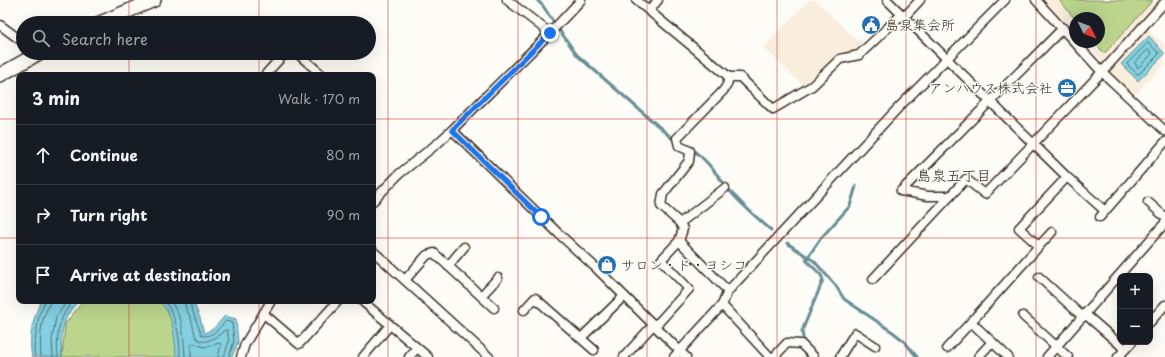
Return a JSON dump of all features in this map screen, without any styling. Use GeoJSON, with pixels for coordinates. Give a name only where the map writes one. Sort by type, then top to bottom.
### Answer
{"type":"FeatureCollection","features":[{"type":"Feature","properties":{"kind":"main road"},"geometry":{"type":"LineString","coordinates":[[116,16],[154,0]]}},
{"type":"Feature","properties":{"kind":"main road"},"geometry":{"type":"LineString","coordinates":[[0,75],[27,60]]}},
{"type":"Feature","properties":{"kind":"street"},"geometry":{"type":"LineString","coordinates":[[507,0],[550,33]]}},
{"type":"Feature","properties":{"kind":"street"},"geometry":{"type":"LineString","coordinates":[[376,198],[399,174],[452,130],[550,33],[581,0]]}},
{"type":"Feature","properties":{"kind":"street"},"geometry":{"type":"LineString","coordinates":[[636,0],[729,77],[740,77],[773,109],[812,86],[840,59],[859,55],[898,18],[907,14],[920,0]]}},
{"type":"Feature","properties":{"kind":"street"},"geometry":{"type":"LineString","coordinates":[[649,11],[658,0]]}},
{"type":"Feature","properties":{"kind":"street"},"geometry":{"type":"LineString","coordinates":[[887,0],[1034,143],[1103,214],[1165,142]]}},
{"type":"Feature","properties":{"kind":"street"},"geometry":{"type":"LineString","coordinates":[[677,354],[722,305],[728,291],[849,159],[1004,0]]}},
{"type":"Feature","properties":{"kind":"street"},"geometry":{"type":"LineString","coordinates":[[1036,0],[1102,72],[1165,131]]}},
{"type":"Feature","properties":{"kind":"street"},"geometry":{"type":"LineString","coordinates":[[873,279],[966,179],[985,194],[1102,72],[1165,2]]}},
{"type":"Feature","properties":{"kind":"street"},"geometry":{"type":"LineString","coordinates":[[0,25],[16,37]]}},
{"type":"Feature","properties":{"kind":"street"},"geometry":{"type":"LineString","coordinates":[[950,196],[928,196],[901,191],[1062,28]]}},
{"type":"Feature","properties":{"kind":"street"},"geometry":{"type":"LineString","coordinates":[[268,72],[279,60]]}},
{"type":"Feature","properties":{"kind":"street"},"geometry":{"type":"LineString","coordinates":[[305,60],[319,72]]}},
{"type":"Feature","properties":{"kind":"street"},"geometry":{"type":"LineString","coordinates":[[624,357],[689,289],[662,260],[678,241],[683,229],[680,223],[661,206],[663,194],[689,160],[690,151],[679,146],[677,138],[723,91],[727,85],[729,77]]}},
{"type":"Feature","properties":{"kind":"street"},"geometry":{"type":"LineString","coordinates":[[452,130],[624,296],[653,325],[677,354],[686,357]]}},
{"type":"Feature","properties":{"kind":"street"},"geometry":{"type":"LineString","coordinates":[[1039,246],[1019,228],[1068,177]]}},
{"type":"Feature","properties":{"kind":"street"},"geometry":{"type":"LineString","coordinates":[[680,223],[725,188]]}},
{"type":"Feature","properties":{"kind":"street"},"geometry":{"type":"LineString","coordinates":[[1148,202],[1165,217]]}},
{"type":"Feature","properties":{"kind":"street"},"geometry":{"type":"LineString","coordinates":[[1047,357],[1165,223]]}},
{"type":"Feature","properties":{"kind":"street"},"geometry":{"type":"LineString","coordinates":[[947,348],[1052,232]]}},
{"type":"Feature","properties":{"kind":"street"},"geometry":{"type":"LineString","coordinates":[[678,241],[728,291]]}},
{"type":"Feature","properties":{"kind":"street"},"geometry":{"type":"LineString","coordinates":[[448,266],[464,247]]}},
{"type":"Feature","properties":{"kind":"street"},"geometry":{"type":"LineString","coordinates":[[405,280],[428,255],[434,253],[494,308]]}},
{"type":"Feature","properties":{"kind":"street"},"geometry":{"type":"LineString","coordinates":[[376,254],[489,357]]}},
{"type":"Feature","properties":{"kind":"street"},"geometry":{"type":"LineString","coordinates":[[1039,277],[1125,349]]}},
{"type":"Feature","properties":{"kind":"street"},"geometry":{"type":"LineString","coordinates":[[481,296],[498,278]]}},
{"type":"Feature","properties":{"kind":"street"},"geometry":{"type":"LineString","coordinates":[[581,338],[624,296]]}},
{"type":"Feature","properties":{"kind":"street"},"geometry":{"type":"LineString","coordinates":[[524,310],[535,298],[594,350]]}},
{"type":"Feature","properties":{"kind":"street"},"geometry":{"type":"LineString","coordinates":[[241,357],[245,344],[269,304]]}},
{"type":"Feature","properties":{"kind":"street"},"geometry":{"type":"LineString","coordinates":[[264,314],[299,344],[335,304]]}},
{"type":"Feature","properties":{"kind":"street"},"geometry":{"type":"LineString","coordinates":[[366,304],[428,357]]}},
{"type":"Feature","properties":{"kind":"street"},"geometry":{"type":"LineString","coordinates":[[722,305],[770,357]]}},
{"type":"Feature","properties":{"kind":"street"},"geometry":{"type":"LineString","coordinates":[[1153,319],[1165,306]]}},
{"type":"Feature","properties":{"kind":"street"},"geometry":{"type":"LineString","coordinates":[[1023,316],[1068,357]]}},
{"type":"Feature","properties":{"kind":"street"},"geometry":{"type":"LineString","coordinates":[[971,322],[1008,357]]}},
{"type":"Feature","properties":{"kind":"street"},"geometry":{"type":"LineString","coordinates":[[363,357],[390,325]]}},
{"type":"Feature","properties":{"kind":"street"},"geometry":{"type":"LineString","coordinates":[[840,357],[855,333],[875,346]]}},
{"type":"Feature","properties":{"kind":"street"},"geometry":{"type":"LineString","coordinates":[[978,357],[992,342]]}},
{"type":"Feature","properties":{"kind":"street"},"geometry":{"type":"LineString","coordinates":[[774,357],[787,343],[801,344],[814,357]]}},
{"type":"Feature","properties":{"kind":"street"},"geometry":{"type":"LineString","coordinates":[[1118,357],[1129,345]]}},
{"type":"Feature","properties":{"kind":"street"},"geometry":{"type":"LineString","coordinates":[[409,357],[417,348]]}},
{"type":"Feature","properties":{"kind":"shaded area"},"geometry":{"type":"Polygon","coordinates":[[[809,0],[815,0],[858,41],[860,39],[864,43],[858,48],[848,53],[841,54],[833,59],[803,85],[763,48],[809,0]]]}},
{"type":"Feature","properties":{"kind":"shaded area"},"geometry":{"type":"Polygon","coordinates":[[[1044,0],[1161,0],[1106,61],[1102,61],[1090,48],[1105,48],[1105,12],[1069,12],[1069,26],[1044,0]]]}},
{"type":"Feature","properties":{"kind":"shaded area"},"geometry":{"type":"Polygon","coordinates":[[[1145,28],[1165,45],[1165,63],[1133,97],[1109,73],[1108,68],[1145,28]]]}},
{"type":"Feature","properties":{"kind":"green space"},"geometry":{"type":"Polygon","coordinates":[[[1059,0],[1153,0],[1104,54],[1099,48],[1105,48],[1105,12],[1069,12],[1059,0]]]}},
{"type":"Feature","properties":{"kind":"green space"},"geometry":{"type":"Polygon","coordinates":[[[81,304],[168,304],[182,357],[62,357],[65,324],[81,304]]]}},
{"type":"Feature","properties":{"kind":"water"},"geometry":{"type":"Polygon","coordinates":[[[1149,36],[1165,54],[1138,81],[1121,64],[1149,36]]]}},
{"type":"Feature","properties":{"kind":"water"},"geometry":{"type":"Polygon","coordinates":[[[40,304],[76,304],[69,313],[63,326],[61,341],[62,357],[32,357],[31,336],[40,304]]]}},
{"type":"Feature","properties":{"kind":"water"},"geometry":{"type":"Polygon","coordinates":[[[162,304],[194,304],[204,333],[213,329],[225,316],[236,319],[238,342],[232,357],[176,357],[173,327],[162,304]]]}},
{"type":"Feature","properties":{"kind":"waterway"},"geometry":{"type":"LineString","coordinates":[[537,0],[543,6],[554,23]]}},
{"type":"Feature","properties":{"kind":"waterway"},"geometry":{"type":"LineString","coordinates":[[560,31],[577,55],[674,140]]}},
{"type":"Feature","properties":{"kind":"waterway"},"geometry":{"type":"LineString","coordinates":[[692,150],[707,163],[730,191],[771,230]]}},
{"type":"Feature","properties":{"kind":"waterway"},"geometry":{"type":"LineString","coordinates":[[804,344],[802,331],[823,280],[821,275],[806,260],[821,238],[850,206],[856,186]]}},
{"type":"Feature","properties":{"kind":"waterway"},"geometry":{"type":"LineString","coordinates":[[787,243],[814,261],[836,286],[844,299],[894,333],[904,341],[917,357]]}},
{"type":"Feature","properties":{"kind":"place","name":"島泉集会所"},"geometry":{"type":"Point","coordinates":[871,25]}},
{"type":"Feature","properties":{"kind":"place","name":"アンハウス株式会社"},"geometry":{"type":"Point","coordinates":[1067,88]}},
{"type":"Feature","properties":{"kind":"place","name":"サロン・ド・ヨシコ"},"geometry":{"type":"Point","coordinates":[607,265]}},
{"type":"Feature","properties":{"kind":"district","name":"島泉五丁目"},"geometry":{"type":"Point","coordinates":[954,176]}},
{"type":"Feature","properties":{"kind":"route"},"geometry":{"type":"LineString","coordinates":[[541,217],[452,130],[550,33]]}}]}
